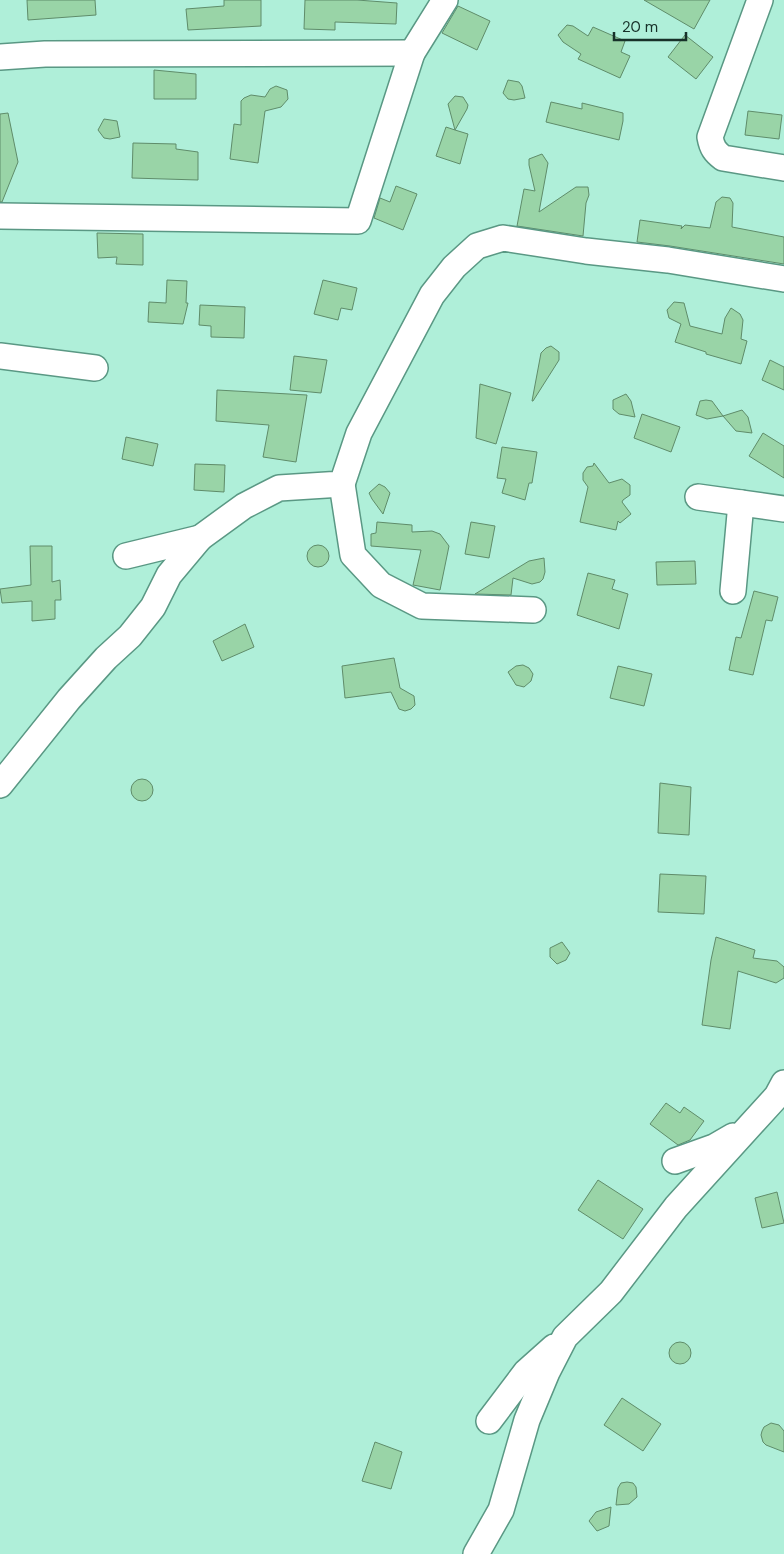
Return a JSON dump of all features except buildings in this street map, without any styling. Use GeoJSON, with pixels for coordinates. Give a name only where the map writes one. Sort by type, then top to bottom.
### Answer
{"type":"FeatureCollection","features":[{"type":"Feature","properties":{"kind":"street"},"geometry":{"type":"LineString","coordinates":[[0,216],[358,221],[412,53],[445,0]]}},
{"type":"Feature","properties":{"kind":"street"},"geometry":{"type":"LineString","coordinates":[[760,0],[710,137],[711,147],[724,158],[784,168]]}},
{"type":"Feature","properties":{"kind":"street"},"geometry":{"type":"LineString","coordinates":[[0,57],[55,54],[412,53]]}},
{"type":"Feature","properties":{"kind":"street"},"geometry":{"type":"LineString","coordinates":[[533,610],[422,606],[381,585],[353,555],[342,484],[359,434],[432,295],[454,266],[477,246],[503,238],[586,251],[668,260],[784,279]]}},
{"type":"Feature","properties":{"kind":"street"},"geometry":{"type":"LineString","coordinates":[[0,356],[95,368]]}},
{"type":"Feature","properties":{"kind":"street"},"geometry":{"type":"LineString","coordinates":[[0,785],[69,699],[106,658],[130,636],[153,607],[169,574],[200,538],[244,506],[279,488],[342,484]]}},
{"type":"Feature","properties":{"kind":"street"},"geometry":{"type":"LineString","coordinates":[[698,498],[784,510]]}},
{"type":"Feature","properties":{"kind":"street"},"geometry":{"type":"LineString","coordinates":[[733,591],[741,503]]}},
{"type":"Feature","properties":{"kind":"street"},"geometry":{"type":"LineString","coordinates":[[126,556],[200,538]]}},
{"type":"Feature","properties":{"kind":"street"},"geometry":{"type":"LineString","coordinates":[[489,1421],[526,1372],[611,1292],[676,1207],[777,1096],[784,1084]]}},
{"type":"Feature","properties":{"kind":"street"},"geometry":{"type":"LineString","coordinates":[[675,1161],[714,1147],[750,1126]]}},
{"type":"Feature","properties":{"kind":"street"},"geometry":{"type":"LineString","coordinates":[[476,1554],[501,1510],[527,1420],[546,1372],[565,1337]]}}]}
